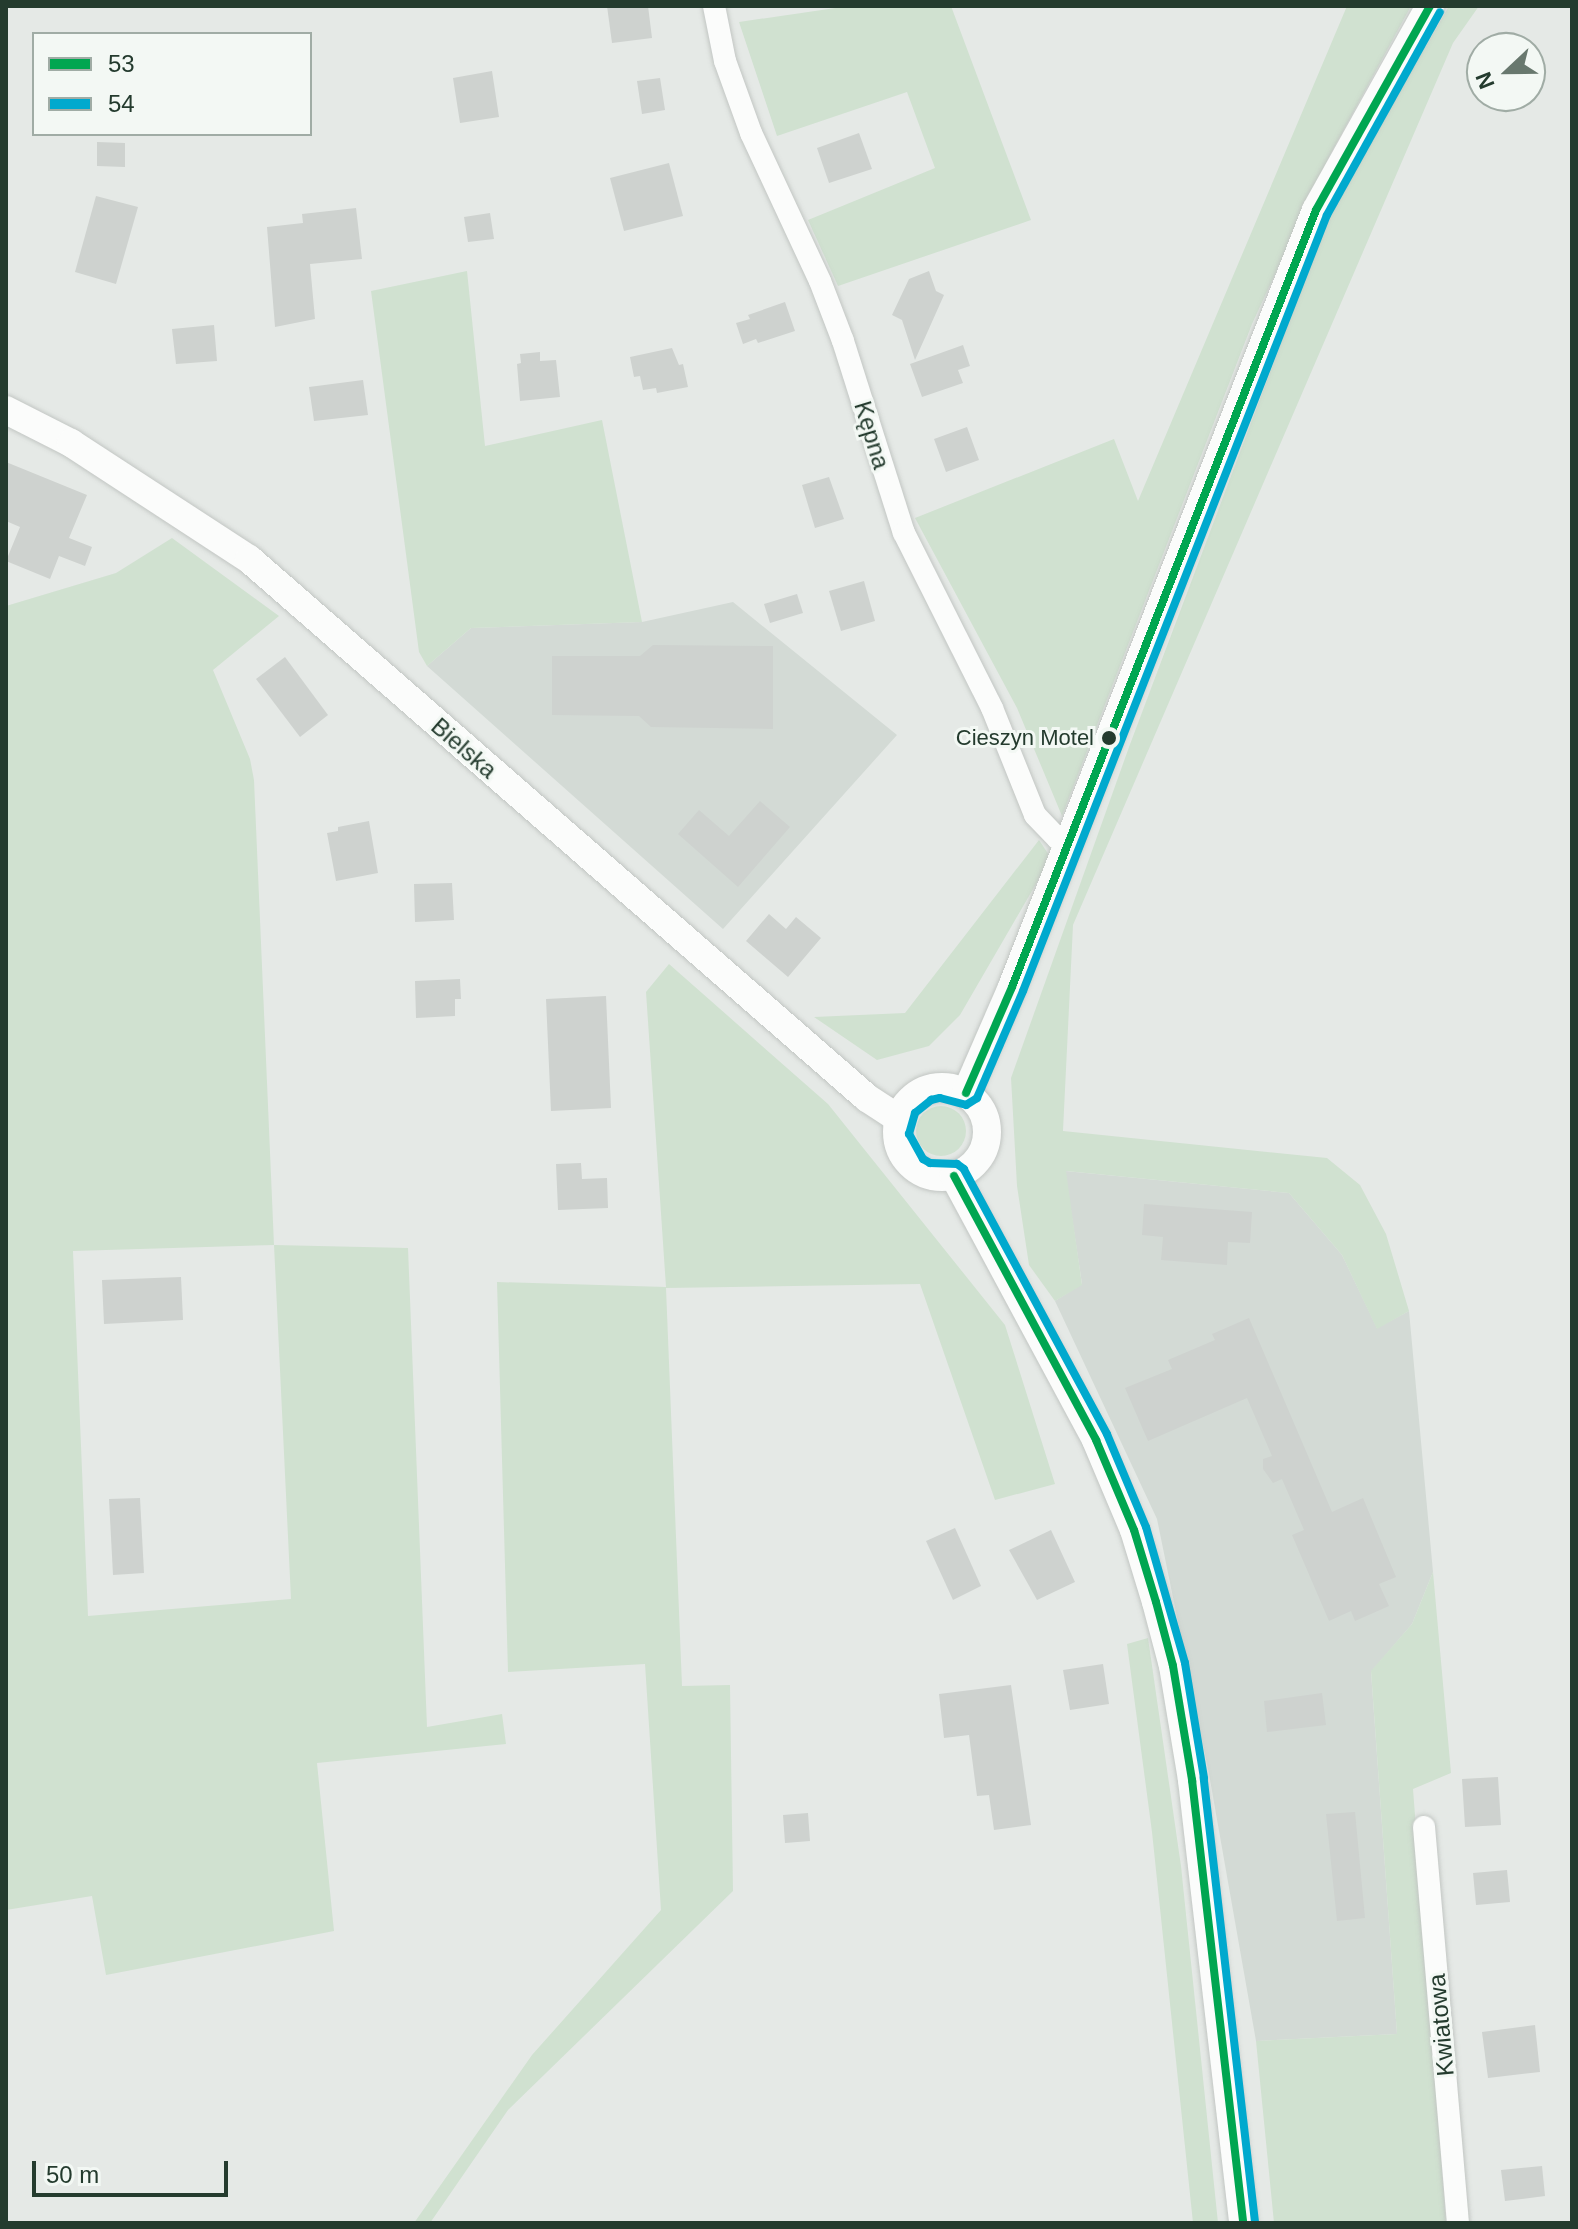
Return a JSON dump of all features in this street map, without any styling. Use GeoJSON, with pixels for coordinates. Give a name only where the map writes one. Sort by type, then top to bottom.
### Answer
{"type":"FeatureCollection","features":[{"type":"Feature","properties":{"kind":"street","name":"Kępna"},"geometry":{"type":"LineString","coordinates":[[714,6],[725,61],[751,133],[834,317],[904,533],[992,708],[1035,815],[1057,838],[1069,843]]}},
{"type":"Feature","properties":{"kind":"street"},"geometry":{"type":"LineString","coordinates":[[966,1093],[1069,843],[1316,210],[1430,6]]}},
{"type":"Feature","properties":{"kind":"street","name":"Bielska"},"geometry":{"type":"LineString","coordinates":[[6,410],[85,451],[249,559],[843,1077],[899,1119]]}},
{"type":"Feature","properties":{"kind":"street"},"geometry":{"type":"LineString","coordinates":[[940,1086],[966,1093],[985,1116],[988,1131],[979,1160],[954,1176],[927,1175],[905,1159],[899,1146],[899,1119],[904,1106],[926,1089],[940,1086]]}},
{"type":"Feature","properties":{"kind":"street"},"geometry":{"type":"LineString","coordinates":[[954,1176],[1096,1440],[1134,1530],[1156,1602],[1173,1666],[1192,1780],[1243,2223]]}},
{"type":"Feature","properties":{"kind":"street","name":"Kwiatowa"},"geometry":{"type":"LineString","coordinates":[[1424,1827],[1458,2223]]}},
{"type":"Feature","properties":{"kind":"shaded area"},"geometry":{"type":"Polygon","coordinates":[[[733,602],[897,735],[723,929],[427,666],[471,628],[642,622],[733,602]]]}},
{"type":"Feature","properties":{"kind":"shaded area"},"geometry":{"type":"Polygon","coordinates":[[[1065,1171],[1289,1193],[1342,1255],[1377,1328],[1409,1311],[1433,1572],[1412,1624],[1371,1672],[1397,2034],[1256,2041],[1209,1774],[1157,1519],[1055,1301],[1082,1284],[1065,1171]]]}},
{"type":"Feature","properties":{"kind":"green space"},"geometry":{"type":"Polygon","coordinates":[[[849,6],[951,6],[1031,220],[838,286],[808,220],[935,168],[907,92],[777,136],[739,22],[849,6]]]}},
{"type":"Feature","properties":{"kind":"green space"},"geometry":{"type":"Polygon","coordinates":[[[1347,6],[1411,6],[1330,155],[1252,324],[1062,816],[1017,708],[915,518],[1114,439],[1138,501],[1347,6]]]}},
{"type":"Feature","properties":{"kind":"green space"},"geometry":{"type":"Polygon","coordinates":[[[1449,6],[1479,6],[1453,43],[1073,925],[1063,1131],[1327,1158],[1360,1185],[1386,1234],[1409,1311],[1377,1329],[1342,1255],[1289,1193],[1066,1171],[1082,1285],[1055,1301],[1029,1265],[1017,1186],[1011,1078],[1129,747],[1330,213],[1449,6]]]}},
{"type":"Feature","properties":{"kind":"green space"},"geometry":{"type":"Polygon","coordinates":[[[467,271],[485,446],[602,420],[642,622],[471,628],[427,666],[419,652],[371,291],[467,271]]]}},
{"type":"Feature","properties":{"kind":"green space"},"geometry":{"type":"Polygon","coordinates":[[[172,538],[279,616],[213,670],[250,759],[254,780],[274,1245],[408,1248],[427,1727],[502,1714],[506,1744],[317,1763],[334,1931],[106,1975],[92,1896],[6,1910],[6,606],[116,573],[172,538]],[[274,1245],[73,1251],[88,1616],[291,1599],[274,1245]]]}},
{"type":"Feature","properties":{"kind":"green space"},"geometry":{"type":"Polygon","coordinates":[[[1039,840],[1051,858],[960,1015],[929,1046],[877,1060],[814,1017],[905,1013],[1039,840]]]}},
{"type":"Feature","properties":{"kind":"green space"},"geometry":{"type":"Polygon","coordinates":[[[669,964],[828,1104],[1005,1325],[1055,1484],[995,1500],[920,1284],[666,1288],[682,1686],[730,1685],[733,1891],[508,2110],[430,2223],[414,2223],[532,2055],[661,1910],[645,1664],[508,1672],[497,1282],[666,1287],[646,992],[669,964]]]}},
{"type":"Feature","properties":{"kind":"green space"},"geometry":{"type":"Polygon","coordinates":[[[941,1106],[959,1113],[966,1131],[959,1149],[941,1156],[923,1149],[916,1131],[923,1113],[941,1106]]]}},
{"type":"Feature","properties":{"kind":"green space"},"geometry":{"type":"Polygon","coordinates":[[[1433,1572],[1451,1773],[1413,1789],[1446,2223],[1274,2223],[1256,2041],[1397,2034],[1371,1671],[1412,1624],[1433,1572]]]}},
{"type":"Feature","properties":{"kind":"green space"},"geometry":{"type":"Polygon","coordinates":[[[1148,1638],[1181,1866],[1218,2223],[1193,2223],[1152,1832],[1127,1644],[1148,1638]]]}},
{"type":"Feature","properties":{"kind":"building"},"geometry":{"type":"Polygon","coordinates":[[[607,6],[648,6],[652,38],[612,43],[607,6]]]}},
{"type":"Feature","properties":{"kind":"building"},"geometry":{"type":"Polygon","coordinates":[[[492,71],[499,117],[460,123],[453,78],[492,71]]]}},
{"type":"Feature","properties":{"kind":"building"},"geometry":{"type":"Polygon","coordinates":[[[660,78],[665,110],[642,114],[637,81],[660,78]]]}},
{"type":"Feature","properties":{"kind":"building"},"geometry":{"type":"Polygon","coordinates":[[[859,133],[872,169],[829,183],[817,148],[859,133]]]}},
{"type":"Feature","properties":{"kind":"building"},"geometry":{"type":"Polygon","coordinates":[[[97,142],[125,143],[125,167],[97,166],[97,142]]]}},
{"type":"Feature","properties":{"kind":"building"},"geometry":{"type":"Polygon","coordinates":[[[669,163],[683,216],[624,231],[610,178],[669,163]]]}},
{"type":"Feature","properties":{"kind":"building"},"geometry":{"type":"Polygon","coordinates":[[[96,196],[138,207],[116,284],[75,272],[96,196]]]}},
{"type":"Feature","properties":{"kind":"building"},"geometry":{"type":"Polygon","coordinates":[[[356,208],[362,259],[310,264],[315,319],[275,327],[267,227],[303,223],[302,214],[356,208]]]}},
{"type":"Feature","properties":{"kind":"building"},"geometry":{"type":"Polygon","coordinates":[[[490,213],[494,239],[468,242],[464,217],[490,213]]]}},
{"type":"Feature","properties":{"kind":"building"},"geometry":{"type":"Polygon","coordinates":[[[929,271],[936,291],[944,295],[915,360],[902,320],[892,315],[909,279],[929,271]]]}},
{"type":"Feature","properties":{"kind":"building"},"geometry":{"type":"Polygon","coordinates":[[[785,302],[795,331],[758,343],[756,339],[743,344],[736,323],[750,319],[748,315],[785,302]]]}},
{"type":"Feature","properties":{"kind":"building"},"geometry":{"type":"Polygon","coordinates":[[[214,325],[217,361],[176,364],[172,329],[214,325]]]}},
{"type":"Feature","properties":{"kind":"building"},"geometry":{"type":"Polygon","coordinates":[[[963,345],[970,366],[958,370],[963,383],[922,397],[910,364],[963,345]]]}},
{"type":"Feature","properties":{"kind":"building"},"geometry":{"type":"Polygon","coordinates":[[[672,348],[679,365],[683,364],[688,387],[657,393],[656,388],[643,390],[640,376],[634,377],[630,357],[672,348]]]}},
{"type":"Feature","properties":{"kind":"building"},"geometry":{"type":"Polygon","coordinates":[[[540,352],[540,361],[556,360],[560,397],[520,401],[517,364],[521,363],[520,354],[540,352]]]}},
{"type":"Feature","properties":{"kind":"building"},"geometry":{"type":"Polygon","coordinates":[[[363,380],[368,415],[314,421],[309,387],[363,380]]]}},
{"type":"Feature","properties":{"kind":"building"},"geometry":{"type":"Polygon","coordinates":[[[967,427],[979,460],[946,472],[934,439],[967,427]]]}},
{"type":"Feature","properties":{"kind":"building"},"geometry":{"type":"Polygon","coordinates":[[[6,462],[87,495],[69,538],[92,547],[85,566],[59,556],[50,579],[6,561],[20,527],[6,521],[6,462]]]}},
{"type":"Feature","properties":{"kind":"building"},"geometry":{"type":"Polygon","coordinates":[[[829,477],[844,519],[815,528],[802,485],[829,477]]]}},
{"type":"Feature","properties":{"kind":"building"},"geometry":{"type":"Polygon","coordinates":[[[864,581],[875,621],[841,631],[829,591],[864,581]]]}},
{"type":"Feature","properties":{"kind":"building"},"geometry":{"type":"Polygon","coordinates":[[[797,594],[803,613],[770,623],[764,604],[797,594]]]}},
{"type":"Feature","properties":{"kind":"building"},"geometry":{"type":"Polygon","coordinates":[[[653,645],[773,646],[773,729],[651,727],[639,716],[552,715],[552,656],[640,656],[653,645]]]}},
{"type":"Feature","properties":{"kind":"building"},"geometry":{"type":"Polygon","coordinates":[[[285,657],[328,715],[300,737],[256,679],[285,657]]]}},
{"type":"Feature","properties":{"kind":"building"},"geometry":{"type":"Polygon","coordinates":[[[760,801],[790,827],[738,887],[678,834],[699,810],[729,836],[760,801]]]}},
{"type":"Feature","properties":{"kind":"building"},"geometry":{"type":"Polygon","coordinates":[[[369,821],[378,873],[336,881],[327,833],[338,831],[338,827],[369,821]]]}},
{"type":"Feature","properties":{"kind":"building"},"geometry":{"type":"Polygon","coordinates":[[[452,883],[454,920],[415,922],[414,884],[452,883]]]}},
{"type":"Feature","properties":{"kind":"building"},"geometry":{"type":"Polygon","coordinates":[[[769,914],[786,929],[796,917],[821,938],[788,977],[746,941],[769,914]]]}},
{"type":"Feature","properties":{"kind":"building"},"geometry":{"type":"Polygon","coordinates":[[[460,979],[461,999],[455,999],[455,1016],[416,1018],[415,981],[460,979]]]}},
{"type":"Feature","properties":{"kind":"building"},"geometry":{"type":"Polygon","coordinates":[[[606,996],[611,1108],[551,1111],[546,999],[606,996]]]}},
{"type":"Feature","properties":{"kind":"building"},"geometry":{"type":"Polygon","coordinates":[[[581,1163],[582,1179],[607,1178],[608,1208],[558,1210],[556,1164],[581,1163]]]}},
{"type":"Feature","properties":{"kind":"building"},"geometry":{"type":"Polygon","coordinates":[[[1144,1204],[1252,1212],[1250,1243],[1228,1242],[1227,1265],[1161,1260],[1163,1237],[1142,1235],[1144,1204]]]}},
{"type":"Feature","properties":{"kind":"building"},"geometry":{"type":"Polygon","coordinates":[[[181,1277],[183,1320],[104,1324],[102,1280],[181,1277]]]}},
{"type":"Feature","properties":{"kind":"building"},"geometry":{"type":"Polygon","coordinates":[[[1249,1318],[1332,1512],[1363,1498],[1396,1577],[1379,1584],[1389,1606],[1355,1621],[1351,1611],[1329,1621],[1292,1535],[1304,1530],[1282,1479],[1273,1483],[1263,1469],[1263,1459],[1272,1456],[1247,1398],[1148,1441],[1125,1388],[1172,1369],[1168,1360],[1215,1340],[1212,1334],[1249,1318]]]}},
{"type":"Feature","properties":{"kind":"building"},"geometry":{"type":"Polygon","coordinates":[[[140,1498],[144,1573],[113,1575],[109,1499],[140,1498]]]}},
{"type":"Feature","properties":{"kind":"building"},"geometry":{"type":"Polygon","coordinates":[[[955,1528],[981,1586],[953,1600],[926,1541],[955,1528]]]}},
{"type":"Feature","properties":{"kind":"building"},"geometry":{"type":"Polygon","coordinates":[[[1051,1530],[1075,1582],[1037,1600],[1009,1550],[1051,1530]]]}},
{"type":"Feature","properties":{"kind":"building"},"geometry":{"type":"Polygon","coordinates":[[[1103,1664],[1109,1704],[1070,1710],[1063,1670],[1103,1664]]]}},
{"type":"Feature","properties":{"kind":"building"},"geometry":{"type":"Polygon","coordinates":[[[1011,1685],[1031,1825],[994,1830],[989,1795],[977,1796],[969,1735],[944,1738],[939,1694],[1011,1685]]]}},
{"type":"Feature","properties":{"kind":"building"},"geometry":{"type":"Polygon","coordinates":[[[1322,1693],[1326,1725],[1267,1732],[1264,1701],[1322,1693]]]}},
{"type":"Feature","properties":{"kind":"building"},"geometry":{"type":"Polygon","coordinates":[[[1498,1777],[1501,1825],[1465,1827],[1462,1779],[1498,1777]]]}},
{"type":"Feature","properties":{"kind":"building"},"geometry":{"type":"Polygon","coordinates":[[[1355,1812],[1365,1918],[1337,1921],[1326,1814],[1355,1812]]]}},
{"type":"Feature","properties":{"kind":"building"},"geometry":{"type":"Polygon","coordinates":[[[808,1813],[810,1841],[785,1843],[783,1815],[808,1813]]]}},
{"type":"Feature","properties":{"kind":"building"},"geometry":{"type":"Polygon","coordinates":[[[1507,1870],[1510,1902],[1476,1905],[1473,1873],[1507,1870]]]}},
{"type":"Feature","properties":{"kind":"building"},"geometry":{"type":"Polygon","coordinates":[[[1535,2025],[1540,2072],[1488,2078],[1482,2032],[1535,2025]]]}},
{"type":"Feature","properties":{"kind":"building"},"geometry":{"type":"Polygon","coordinates":[[[1542,2166],[1545,2196],[1505,2201],[1501,2170],[1542,2166]]]}},
{"type":"Feature","properties":{"kind":"transit line","name":"53"},"geometry":{"type":"LineString","coordinates":[[966,1093],[1012,987],[1316,210],[1430,6]]}},
{"type":"Feature","properties":{"kind":"transit line","name":"54"},"geometry":{"type":"LineString","coordinates":[[1255,2222],[1204,1778],[1185,1663],[1146,1527],[1107,1434],[964,1169],[957,1164],[930,1163],[923,1159],[909,1134],[915,1113],[931,1100],[940,1098],[966,1105],[977,1098],[1023,991],[1327,215],[1440,12]]}},
{"type":"Feature","properties":{"kind":"transit line","name":"53"},"geometry":{"type":"LineString","coordinates":[[954,1176],[1096,1440],[1134,1530],[1156,1602],[1173,1666],[1192,1780],[1243,2223]]}},
{"type":"Feature","properties":{"kind":"place","name":"Cieszyn Motel"},"geometry":{"type":"Point","coordinates":[1109,738]}}]}
